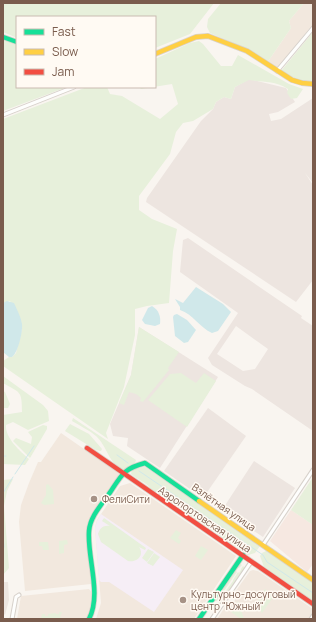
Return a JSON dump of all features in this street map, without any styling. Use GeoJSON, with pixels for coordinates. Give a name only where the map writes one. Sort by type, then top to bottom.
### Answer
{"type":"FeatureCollection","features":[{"type":"Feature","properties":{"kind":"street"},"geometry":{"type":"LineString","coordinates":[[277,72],[313,28]]}},
{"type":"Feature","properties":{"kind":"street"},"geometry":{"type":"LineString","coordinates":[[156,54],[196,37],[208,36],[242,49],[277,72],[297,82],[313,84]]}},
{"type":"Feature","properties":{"kind":"street"},"geometry":{"type":"LineString","coordinates":[[3,37],[16,42]]}},
{"type":"Feature","properties":{"kind":"street"},"geometry":{"type":"LineString","coordinates":[[3,115],[71,88]]}},
{"type":"Feature","properties":{"kind":"street","name":"Аэропортовская улица"},"geometry":{"type":"LineString","coordinates":[[87,448],[313,604]]}},
{"type":"Feature","properties":{"kind":"street","name":"Взлётная улица"},"geometry":{"type":"LineString","coordinates":[[123,473],[133,466],[145,463],[313,580]]}},
{"type":"Feature","properties":{"kind":"street"},"geometry":{"type":"LineString","coordinates":[[263,544],[313,470]]}},
{"type":"Feature","properties":{"kind":"street"},"geometry":{"type":"LineString","coordinates":[[89,619],[93,611],[94,598],[89,530],[90,523],[123,473]]}},
{"type":"Feature","properties":{"kind":"street"},"geometry":{"type":"LineString","coordinates":[[199,619],[243,555]]}},
{"type":"Feature","properties":{"kind":"street"},"geometry":{"type":"LineString","coordinates":[[212,619],[251,562]]}},
{"type":"Feature","properties":{"kind":"street"},"geometry":{"type":"LineString","coordinates":[[12,619],[16,597],[19,595]]}},
{"type":"Feature","properties":{"kind":"shaded area"},"geometry":{"type":"Polygon","coordinates":[[[304,3],[313,3],[313,31],[309,29],[277,69],[267,63],[291,28],[289,21],[304,3]]]}},
{"type":"Feature","properties":{"kind":"shaded area"},"geometry":{"type":"Polygon","coordinates":[[[249,79],[286,88],[295,102],[278,112],[269,114],[271,121],[281,119],[313,98],[313,183],[305,173],[313,185],[313,280],[296,302],[146,202],[147,198],[201,121],[213,109],[216,102],[224,97],[231,99],[235,87],[249,79]]]}},
{"type":"Feature","properties":{"kind":"shaded area"},"geometry":{"type":"Polygon","coordinates":[[[188,238],[302,316],[301,318],[313,326],[313,431],[252,389],[212,365],[208,358],[238,313],[180,272],[183,240],[188,238]],[[236,326],[217,354],[243,371],[255,369],[268,349],[236,326]]]}},
{"type":"Feature","properties":{"kind":"shaded area"},"geometry":{"type":"Polygon","coordinates":[[[139,327],[218,377],[160,468],[127,446],[128,438],[113,436],[110,424],[131,375],[139,327]]]}},
{"type":"Feature","properties":{"kind":"shaded area"},"geometry":{"type":"Polygon","coordinates":[[[208,408],[246,436],[203,498],[164,471],[208,408]]]}},
{"type":"Feature","properties":{"kind":"shaded area"},"geometry":{"type":"Polygon","coordinates":[[[61,433],[119,474],[91,516],[88,523],[87,530],[91,584],[25,591],[19,522],[21,505],[38,462],[41,462],[61,433]]]}},
{"type":"Feature","properties":{"kind":"shaded area"},"geometry":{"type":"Polygon","coordinates":[[[254,461],[295,488],[263,537],[222,510],[254,461]]]}},
{"type":"Feature","properties":{"kind":"shaded area"},"geometry":{"type":"Polygon","coordinates":[[[130,483],[236,556],[194,619],[96,619],[101,603],[95,528],[97,520],[120,486],[130,483]]]}},
{"type":"Feature","properties":{"kind":"shaded area"},"geometry":{"type":"Polygon","coordinates":[[[291,510],[313,525],[313,564],[307,572],[270,541],[291,510]]]}},
{"type":"Feature","properties":{"kind":"shaded area"},"geometry":{"type":"Polygon","coordinates":[[[101,514],[183,570],[154,612],[109,582],[101,582],[99,580],[95,528],[101,514]]]}},
{"type":"Feature","properties":{"kind":"shaded area"},"geometry":{"type":"Polygon","coordinates":[[[250,571],[258,571],[313,609],[313,612],[308,619],[217,619],[225,607],[229,609],[237,597],[235,592],[250,571]]]}},
{"type":"Feature","properties":{"kind":"shaded area"},"geometry":{"type":"Polygon","coordinates":[[[3,582],[8,582],[9,600],[5,615],[3,613],[3,582]]]}},
{"type":"Feature","properties":{"kind":"shaded area"},"geometry":{"type":"Polygon","coordinates":[[[89,589],[92,593],[91,610],[87,619],[17,619],[21,596],[89,589]]]}},
{"type":"Feature","properties":{"kind":"green space"},"geometry":{"type":"Polygon","coordinates":[[[3,3],[214,3],[190,34],[156,48],[156,16],[16,16],[16,38],[3,32],[3,3]]]}},
{"type":"Feature","properties":{"kind":"green space"},"geometry":{"type":"Polygon","coordinates":[[[221,3],[304,3],[289,21],[291,28],[267,63],[247,49],[210,33],[207,27],[208,19],[221,3]]]}},
{"type":"Feature","properties":{"kind":"green space"},"geometry":{"type":"Polygon","coordinates":[[[313,32],[313,82],[296,79],[281,71],[313,32]]]}},
{"type":"Feature","properties":{"kind":"green space"},"geometry":{"type":"Polygon","coordinates":[[[3,39],[16,45],[16,88],[64,88],[3,111],[3,39]]]}},
{"type":"Feature","properties":{"kind":"green space"},"geometry":{"type":"Polygon","coordinates":[[[199,41],[221,66],[232,66],[238,55],[289,84],[303,89],[297,98],[291,99],[287,93],[288,89],[273,83],[249,80],[235,87],[231,99],[224,97],[216,102],[213,109],[193,121],[183,123],[176,132],[170,154],[139,196],[139,210],[152,219],[177,229],[173,251],[169,303],[135,309],[135,335],[124,387],[106,433],[108,439],[3,366],[3,361],[9,357],[12,357],[16,353],[22,329],[10,301],[3,303],[3,119],[84,88],[107,88],[110,94],[122,96],[160,119],[178,104],[172,84],[156,87],[156,59],[190,43],[199,41]]]}},
{"type":"Feature","properties":{"kind":"green space"},"geometry":{"type":"Polygon","coordinates":[[[139,327],[179,352],[168,368],[169,370],[143,402],[140,401],[141,398],[136,394],[129,392],[124,405],[119,403],[131,375],[139,327]]]}},
{"type":"Feature","properties":{"kind":"green space"},"geometry":{"type":"Polygon","coordinates":[[[181,373],[196,383],[204,373],[216,381],[187,427],[148,400],[170,374],[181,373]]]}},
{"type":"Feature","properties":{"kind":"green space"},"geometry":{"type":"Polygon","coordinates":[[[3,376],[43,405],[48,411],[49,421],[28,430],[13,422],[6,425],[6,430],[10,439],[29,459],[25,465],[3,464],[3,415],[22,412],[19,393],[3,383],[3,376]]]}},
{"type":"Feature","properties":{"kind":"green space"},"geometry":{"type":"Polygon","coordinates":[[[3,391],[5,392],[10,404],[8,408],[3,408],[3,391]]]}},
{"type":"Feature","properties":{"kind":"green space"},"geometry":{"type":"Polygon","coordinates":[[[73,418],[136,460],[135,463],[123,470],[118,467],[114,464],[100,440],[72,421],[73,418]]]}},
{"type":"Feature","properties":{"kind":"green space"},"geometry":{"type":"Polygon","coordinates":[[[70,424],[89,434],[102,449],[101,451],[96,450],[65,431],[70,424]]]}},
{"type":"Feature","properties":{"kind":"green space"},"geometry":{"type":"Polygon","coordinates":[[[43,425],[47,426],[47,429],[30,458],[13,441],[16,438],[31,444],[32,437],[28,432],[43,425]]]}},
{"type":"Feature","properties":{"kind":"green space"},"geometry":{"type":"Polygon","coordinates":[[[143,467],[260,546],[255,553],[248,555],[131,474],[132,470],[143,467]]]}},
{"type":"Feature","properties":{"kind":"green space"},"geometry":{"type":"Polygon","coordinates":[[[313,477],[313,525],[291,510],[313,477]]]}},
{"type":"Feature","properties":{"kind":"green space"},"geometry":{"type":"Polygon","coordinates":[[[13,479],[7,491],[4,506],[9,568],[3,575],[3,480],[13,479]]]}},
{"type":"Feature","properties":{"kind":"green space"},"geometry":{"type":"Polygon","coordinates":[[[48,484],[53,490],[54,504],[44,505],[41,503],[46,495],[46,485],[48,484]]]}},
{"type":"Feature","properties":{"kind":"green space"},"geometry":{"type":"Polygon","coordinates":[[[104,518],[146,548],[145,550],[139,547],[141,550],[141,555],[137,560],[128,561],[101,542],[98,534],[100,530],[102,527],[110,526],[102,521],[104,518]]]}},
{"type":"Feature","properties":{"kind":"green space"},"geometry":{"type":"Polygon","coordinates":[[[176,530],[181,533],[178,538],[181,541],[179,544],[170,538],[176,530]]]}},
{"type":"Feature","properties":{"kind":"green space"},"geometry":{"type":"Polygon","coordinates":[[[67,540],[68,544],[64,545],[64,553],[59,554],[59,541],[67,540]]]}},
{"type":"Feature","properties":{"kind":"green space"},"geometry":{"type":"Polygon","coordinates":[[[39,542],[48,542],[49,550],[43,550],[42,546],[39,546],[39,542]]]}},
{"type":"Feature","properties":{"kind":"green space"},"geometry":{"type":"Polygon","coordinates":[[[201,546],[208,550],[201,560],[195,556],[201,546]]]}},
{"type":"Feature","properties":{"kind":"green space"},"geometry":{"type":"Polygon","coordinates":[[[148,549],[154,552],[147,562],[142,558],[148,549]]]}},
{"type":"Feature","properties":{"kind":"green space"},"geometry":{"type":"Polygon","coordinates":[[[268,550],[313,582],[313,601],[264,567],[260,556],[268,550]]]}},
{"type":"Feature","properties":{"kind":"green space"},"geometry":{"type":"Polygon","coordinates":[[[154,553],[160,557],[153,566],[147,563],[154,553]]]}},
{"type":"Feature","properties":{"kind":"green space"},"geometry":{"type":"Polygon","coordinates":[[[239,563],[242,565],[238,568],[236,571],[237,572],[217,601],[215,601],[214,600],[239,563]]]}},
{"type":"Feature","properties":{"kind":"green space"},"geometry":{"type":"Polygon","coordinates":[[[243,566],[245,568],[220,604],[218,602],[222,595],[224,596],[226,593],[225,592],[243,566]]]}},
{"type":"Feature","properties":{"kind":"green space"},"geometry":{"type":"Polygon","coordinates":[[[265,589],[274,596],[262,613],[258,599],[261,600],[265,589]]]}},
{"type":"Feature","properties":{"kind":"green space"},"geometry":{"type":"Polygon","coordinates":[[[238,601],[244,619],[241,619],[231,612],[238,601]]]}},
{"type":"Feature","properties":{"kind":"green space"},"geometry":{"type":"Polygon","coordinates":[[[59,612],[62,612],[60,617],[62,619],[41,619],[42,614],[48,616],[48,614],[59,614],[59,612]]]}},
{"type":"Feature","properties":{"kind":"water"},"geometry":{"type":"Polygon","coordinates":[[[196,287],[223,304],[231,312],[218,331],[212,333],[208,331],[185,312],[180,310],[180,307],[175,299],[183,303],[196,287]]]}},
{"type":"Feature","properties":{"kind":"water"},"geometry":{"type":"Polygon","coordinates":[[[7,301],[14,303],[22,324],[20,342],[12,357],[9,357],[3,352],[3,303],[7,301]]]}},
{"type":"Feature","properties":{"kind":"water"},"geometry":{"type":"Polygon","coordinates":[[[152,306],[158,312],[160,319],[160,324],[155,326],[145,324],[142,320],[148,308],[152,306]]]}},
{"type":"Feature","properties":{"kind":"water"},"geometry":{"type":"Polygon","coordinates":[[[177,314],[187,320],[196,330],[188,342],[184,343],[175,336],[173,317],[177,314]]]}},
{"type":"Feature","properties":{"kind":"waterway"},"geometry":{"type":"LineString","coordinates":[[15,474],[34,446]]}},
{"type":"Feature","properties":{"kind":"waterway"},"geometry":{"type":"LineString","coordinates":[[117,455],[128,463]]}},
{"type":"Feature","properties":{"kind":"waterway"},"geometry":{"type":"LineString","coordinates":[[139,471],[263,555],[267,562],[313,593]]}},
{"type":"Feature","properties":{"kind":"waterway"},"geometry":{"type":"LineString","coordinates":[[3,493],[13,477]]}},
{"type":"Feature","properties":{"kind":"waterway"},"geometry":{"type":"LineString","coordinates":[[3,536],[4,547]]}},
{"type":"Feature","properties":{"kind":"traffic: fast"},"geometry":{"type":"LineString","coordinates":[[3,37],[16,42]]}},
{"type":"Feature","properties":{"kind":"traffic: fast"},"geometry":{"type":"LineString","coordinates":[[89,619],[93,609],[94,598],[89,542],[90,525],[97,510],[121,476],[133,467],[145,463],[199,501]]}},
{"type":"Feature","properties":{"kind":"traffic: fast"},"geometry":{"type":"LineString","coordinates":[[199,619],[243,555]]}},
{"type":"Feature","properties":{"kind":"traffic: slow"},"geometry":{"type":"LineString","coordinates":[[156,54],[196,37],[208,36],[247,51],[292,80],[313,84]]}},
{"type":"Feature","properties":{"kind":"traffic: slow"},"geometry":{"type":"LineString","coordinates":[[199,501],[313,580]]}},
{"type":"Feature","properties":{"kind":"traffic: jam"},"geometry":{"type":"LineString","coordinates":[[87,448],[313,604]]}},
{"type":"Feature","properties":{"kind":"place","name":"ФелиСити"},"geometry":{"type":"Point","coordinates":[94,499]}},
{"type":"Feature","properties":{"kind":"place","name":"Культурно-досуговый центр \"Южный\""},"geometry":{"type":"Point","coordinates":[183,600]}}]}
